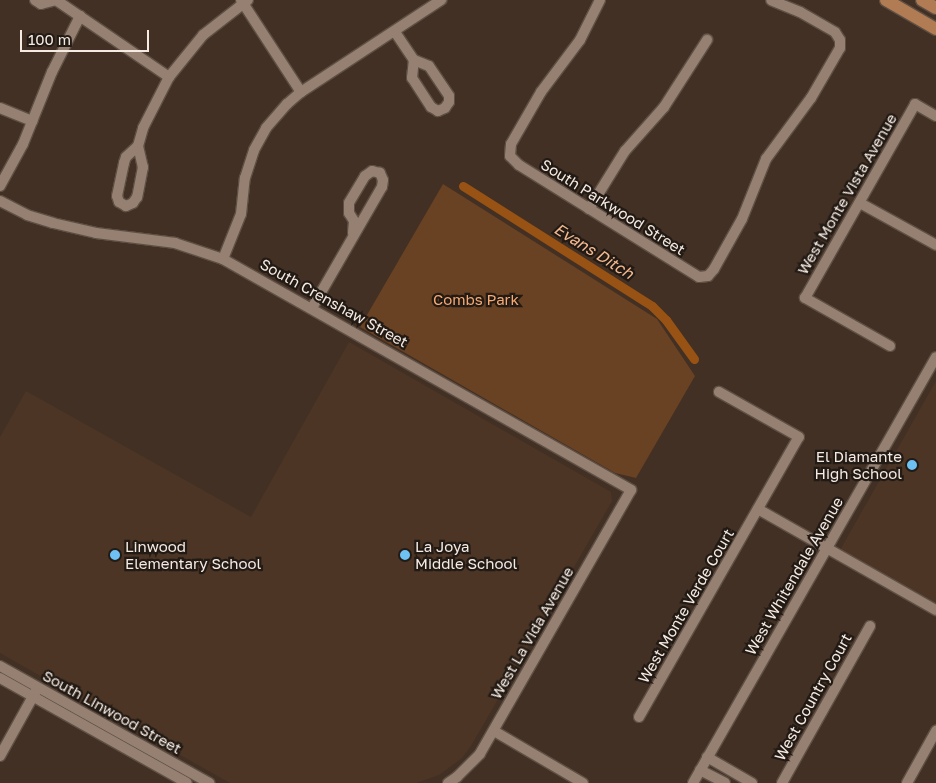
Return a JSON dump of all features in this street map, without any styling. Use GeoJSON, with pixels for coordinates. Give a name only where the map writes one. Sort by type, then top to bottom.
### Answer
{"type":"FeatureCollection","features":[{"type":"Feature","properties":{"kind":"main road"},"geometry":{"type":"LineString","coordinates":[[886,0],[936,30]]}},
{"type":"Feature","properties":{"kind":"main road"},"geometry":{"type":"LineString","coordinates":[[922,0],[936,8]]}},
{"type":"Feature","properties":{"kind":"street"},"geometry":{"type":"LineString","coordinates":[[35,0],[41,4],[56,0],[169,77]]}},
{"type":"Feature","properties":{"kind":"street"},"geometry":{"type":"LineString","coordinates":[[224,259],[241,214],[245,178],[254,150],[266,128],[287,104],[301,92],[441,0]]}},
{"type":"Feature","properties":{"kind":"street","name":"South Parkwood Street"},"geometry":{"type":"LineString","coordinates":[[600,0],[584,32],[531,108],[511,144],[510,156],[517,164],[694,276],[703,277],[710,274],[716,266],[742,219],[766,159],[814,94],[840,50],[840,40],[837,33],[770,0]]}},
{"type":"Feature","properties":{"kind":"street"},"geometry":{"type":"LineString","coordinates":[[138,146],[144,167],[137,198],[133,204],[126,206],[119,202],[117,196],[124,163],[126,158],[138,146],[143,128],[169,77],[203,35],[244,1],[301,92]]}},
{"type":"Feature","properties":{"kind":"street"},"geometry":{"type":"LineString","coordinates":[[0,186],[80,16]]}},
{"type":"Feature","properties":{"kind":"street"},"geometry":{"type":"LineString","coordinates":[[395,32],[414,60],[429,66],[449,96],[449,102],[445,108],[438,110],[431,107],[417,85],[412,71],[414,60]]}},
{"type":"Feature","properties":{"kind":"street"},"geometry":{"type":"LineString","coordinates":[[589,209],[625,151],[668,100],[707,40]]}},
{"type":"Feature","properties":{"kind":"street","name":"West Monte Vista Avenue"},"geometry":{"type":"LineString","coordinates":[[890,346],[805,298],[915,104],[936,116]]}},
{"type":"Feature","properties":{"kind":"street"},"geometry":{"type":"LineString","coordinates":[[0,108],[32,121]]}},
{"type":"Feature","properties":{"kind":"street"},"geometry":{"type":"LineString","coordinates":[[312,308],[353,233],[382,187],[384,180],[380,173],[372,171],[365,176],[350,203],[353,233]]}},
{"type":"Feature","properties":{"kind":"street","name":"South Crenshaw Street"},"geometry":{"type":"LineString","coordinates":[[0,201],[27,215],[53,224],[96,233],[175,243],[224,259],[631,490]]}},
{"type":"Feature","properties":{"kind":"street"},"geometry":{"type":"LineString","coordinates":[[860,203],[936,245]]}},
{"type":"Feature","properties":{"kind":"street","name":"West Whitendale Avenue"},"geometry":{"type":"LineString","coordinates":[[693,783],[936,357]]}},
{"type":"Feature","properties":{"kind":"street","name":"West Monte Verde Court"},"geometry":{"type":"LineString","coordinates":[[639,717],[799,437],[719,392]]}},
{"type":"Feature","properties":{"kind":"street","name":"West La Vida Avenue"},"geometry":{"type":"LineString","coordinates":[[448,783],[471,765],[494,731],[631,490]]}},
{"type":"Feature","properties":{"kind":"street"},"geometry":{"type":"LineString","coordinates":[[758,509],[936,610]]}},
{"type":"Feature","properties":{"kind":"street","name":"West Country Court"},"geometry":{"type":"LineString","coordinates":[[782,783],[870,626]]}},
{"type":"Feature","properties":{"kind":"street","name":"South Linwood Street"},"geometry":{"type":"LineString","coordinates":[[0,666],[36,692],[132,752],[187,783]]}},
{"type":"Feature","properties":{"kind":"street","name":"South Linwood Street"},"geometry":{"type":"LineString","coordinates":[[0,678],[36,692],[208,783]]}},
{"type":"Feature","properties":{"kind":"street"},"geometry":{"type":"LineString","coordinates":[[0,756],[36,692]]}},
{"type":"Feature","properties":{"kind":"street"},"geometry":{"type":"LineString","coordinates":[[494,731],[582,783]]}},
{"type":"Feature","properties":{"kind":"street"},"geometry":{"type":"LineString","coordinates":[[907,783],[936,732]]}},
{"type":"Feature","properties":{"kind":"street"},"geometry":{"type":"LineString","coordinates":[[132,752],[149,758],[196,783]]}},
{"type":"Feature","properties":{"kind":"street"},"geometry":{"type":"LineString","coordinates":[[707,757],[752,783]]}},
{"type":"Feature","properties":{"kind":"street"},"geometry":{"type":"LineString","coordinates":[[700,770],[725,783]]}},
{"type":"Feature","properties":{"kind":"shaded area","name":"La Joya Middle School"},"geometry":{"type":"Polygon","coordinates":[[[349,342],[611,492],[612,501],[471,746],[462,758],[439,775],[416,783],[230,783],[0,653],[0,437],[26,391],[251,517],[349,342]]]}},
{"type":"Feature","properties":{"kind":"shaded area","name":"El Diamante High School"},"geometry":{"type":"Polygon","coordinates":[[[936,381],[936,603],[840,550],[936,381]]]}},
{"type":"Feature","properties":{"kind":"green space","name":"Combs Park"},"geometry":{"type":"Polygon","coordinates":[[[443,184],[657,319],[695,376],[636,478],[615,473],[360,327],[443,184]]]}},
{"type":"Feature","properties":{"kind":"waterway","name":"Evans Ditch"},"geometry":{"type":"LineString","coordinates":[[463,186],[652,306],[666,320],[694,359]]}},
{"type":"Feature","properties":{"kind":"place","name":"El Diamante High School"},"geometry":{"type":"Point","coordinates":[912,465]}},
{"type":"Feature","properties":{"kind":"place","name":"Linwood Elementary School"},"geometry":{"type":"Point","coordinates":[115,555]}},
{"type":"Feature","properties":{"kind":"place","name":"La Joya Middle School"},"geometry":{"type":"Point","coordinates":[405,555]}}]}
